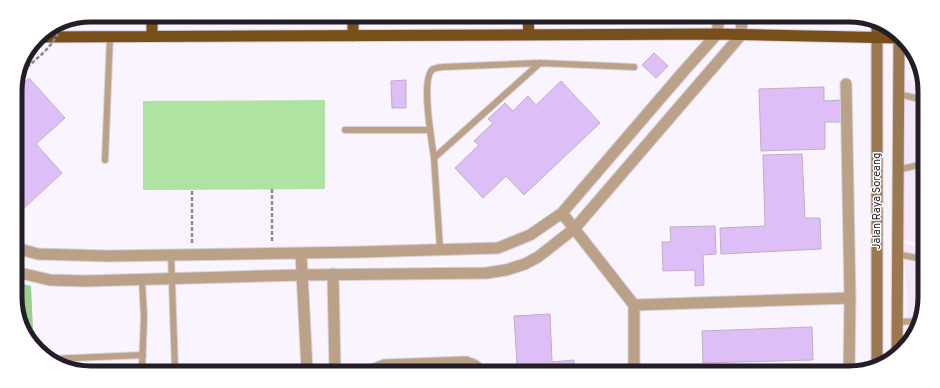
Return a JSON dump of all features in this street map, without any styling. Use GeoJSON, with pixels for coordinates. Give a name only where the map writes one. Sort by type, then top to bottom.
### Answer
{"type":"FeatureCollection","features":[{"type":"Feature","properties":{"kind":"highway"},"geometry":{"type":"LineString","coordinates":[[152,22],[152,36]]}},
{"type":"Feature","properties":{"kind":"highway"},"geometry":{"type":"LineString","coordinates":[[353,22],[353,36]]}},
{"type":"Feature","properties":{"kind":"highway"},"geometry":{"type":"LineString","coordinates":[[528,22],[529,35]]}},
{"type":"Feature","properties":{"kind":"highway"},"geometry":{"type":"LineString","coordinates":[[49,36],[717,34],[893,38]]}},
{"type":"Feature","properties":{"kind":"main road"},"geometry":{"type":"LineString","coordinates":[[877,28],[877,38]]}},
{"type":"Feature","properties":{"kind":"main road","name":"Jalan Raya Soreang"},"geometry":{"type":"LineString","coordinates":[[877,38],[877,360]]}},
{"type":"Feature","properties":{"kind":"main road","name":"Jalan Raya Soreang"},"geometry":{"type":"LineString","coordinates":[[897,347],[899,43]]}},
{"type":"Feature","properties":{"kind":"street"},"geometry":{"type":"LineString","coordinates":[[22,250],[38,254],[108,256],[498,248],[530,235],[562,213],[717,34],[718,22]]}},
{"type":"Feature","properties":{"kind":"street"},"geometry":{"type":"LineString","coordinates":[[22,273],[50,280],[142,280],[333,274],[488,273],[506,270],[525,264],[538,257],[575,228],[741,35],[742,22]]}},
{"type":"Feature","properties":{"kind":"street"},"geometry":{"type":"LineString","coordinates":[[846,84],[850,298],[849,366]]}},
{"type":"Feature","properties":{"kind":"street"},"geometry":{"type":"LineString","coordinates":[[562,213],[634,305],[634,366]]}},
{"type":"Feature","properties":{"kind":"street"},"geometry":{"type":"LineString","coordinates":[[301,253],[307,366]]}},
{"type":"Feature","properties":{"kind":"street"},"geometry":{"type":"LineString","coordinates":[[333,274],[335,366]]}},
{"type":"Feature","properties":{"kind":"street"},"geometry":{"type":"LineString","coordinates":[[634,305],[850,298]]}},
{"type":"Feature","properties":{"kind":"street"},"geometry":{"type":"LineString","coordinates":[[428,366],[466,362],[477,366]]}},
{"type":"Feature","properties":{"kind":"street"},"geometry":{"type":"LineString","coordinates":[[382,366],[402,366]]}},
{"type":"Feature","properties":{"kind":"lane"},"geometry":{"type":"LineString","coordinates":[[105,160],[110,36]]}},
{"type":"Feature","properties":{"kind":"lane"},"geometry":{"type":"LineString","coordinates":[[440,249],[434,158],[426,94],[430,73],[434,69],[443,67],[540,63],[634,67]]}},
{"type":"Feature","properties":{"kind":"lane"},"geometry":{"type":"LineString","coordinates":[[434,158],[540,63]]}},
{"type":"Feature","properties":{"kind":"lane"},"geometry":{"type":"LineString","coordinates":[[898,94],[918,99]]}},
{"type":"Feature","properties":{"kind":"lane"},"geometry":{"type":"LineString","coordinates":[[345,130],[430,130]]}},
{"type":"Feature","properties":{"kind":"lane"},"geometry":{"type":"LineString","coordinates":[[897,170],[918,165]]}},
{"type":"Feature","properties":{"kind":"lane"},"geometry":{"type":"LineString","coordinates":[[172,254],[175,366]]}},
{"type":"Feature","properties":{"kind":"lane"},"geometry":{"type":"LineString","coordinates":[[897,254],[918,258]]}},
{"type":"Feature","properties":{"kind":"lane"},"geometry":{"type":"LineString","coordinates":[[142,280],[144,317],[142,366]]}},
{"type":"Feature","properties":{"kind":"lane"},"geometry":{"type":"LineString","coordinates":[[897,322],[913,321]]}},
{"type":"Feature","properties":{"kind":"lane"},"geometry":{"type":"LineString","coordinates":[[59,359],[143,355]]}},
{"type":"Feature","properties":{"kind":"path"},"geometry":{"type":"LineString","coordinates":[[26,68],[53,42],[60,30]]}},
{"type":"Feature","properties":{"kind":"path"},"geometry":{"type":"LineString","coordinates":[[192,189],[192,254]]}},
{"type":"Feature","properties":{"kind":"path"},"geometry":{"type":"LineString","coordinates":[[272,189],[273,253]]}},
{"type":"Feature","properties":{"kind":"shaded area"},"geometry":{"type":"Polygon","coordinates":[[[905,80],[917,81],[918,91],[918,242],[904,240],[905,80]]]}},
{"type":"Feature","properties":{"kind":"shaded area"},"geometry":{"type":"Polygon","coordinates":[[[904,244],[918,246],[917,306],[912,324],[908,323],[904,244]]]}},
{"type":"Feature","properties":{"kind":"green space"},"geometry":{"type":"Polygon","coordinates":[[[325,100],[325,189],[143,190],[143,101],[325,100]]]}},
{"type":"Feature","properties":{"kind":"green space"},"geometry":{"type":"Polygon","coordinates":[[[22,284],[31,286],[33,329],[29,328],[23,311],[22,284]]]}},
{"type":"Feature","properties":{"kind":"building"},"geometry":{"type":"Polygon","coordinates":[[[654,53],[668,66],[656,78],[642,65],[654,53]]]}},
{"type":"Feature","properties":{"kind":"building"},"geometry":{"type":"Polygon","coordinates":[[[29,78],[65,118],[36,144],[62,173],[23,209],[22,208],[22,84],[29,78]]]}},
{"type":"Feature","properties":{"kind":"building"},"geometry":{"type":"Polygon","coordinates":[[[406,80],[406,108],[392,108],[391,81],[406,80]]]}},
{"type":"Feature","properties":{"kind":"building"},"geometry":{"type":"Polygon","coordinates":[[[561,81],[600,123],[524,195],[506,176],[483,198],[455,168],[479,145],[474,141],[493,123],[488,119],[505,103],[513,111],[528,96],[536,105],[561,81]]]}},
{"type":"Feature","properties":{"kind":"building"},"geometry":{"type":"Polygon","coordinates":[[[824,87],[824,101],[841,100],[841,122],[825,122],[825,149],[761,151],[759,89],[824,87]]]}},
{"type":"Feature","properties":{"kind":"building"},"geometry":{"type":"Polygon","coordinates":[[[802,154],[805,218],[820,218],[821,249],[721,254],[720,228],[765,226],[763,155],[802,154]]]}},
{"type":"Feature","properties":{"kind":"building"},"geometry":{"type":"Polygon","coordinates":[[[715,226],[716,254],[703,255],[704,285],[695,286],[695,270],[663,271],[662,242],[671,242],[670,227],[715,226]]]}},
{"type":"Feature","properties":{"kind":"building"},"geometry":{"type":"Polygon","coordinates":[[[550,314],[552,362],[574,360],[574,366],[490,366],[517,365],[514,316],[550,314]]]}},
{"type":"Feature","properties":{"kind":"building"},"geometry":{"type":"Polygon","coordinates":[[[812,327],[813,360],[703,363],[702,331],[812,327]]]}}]}
